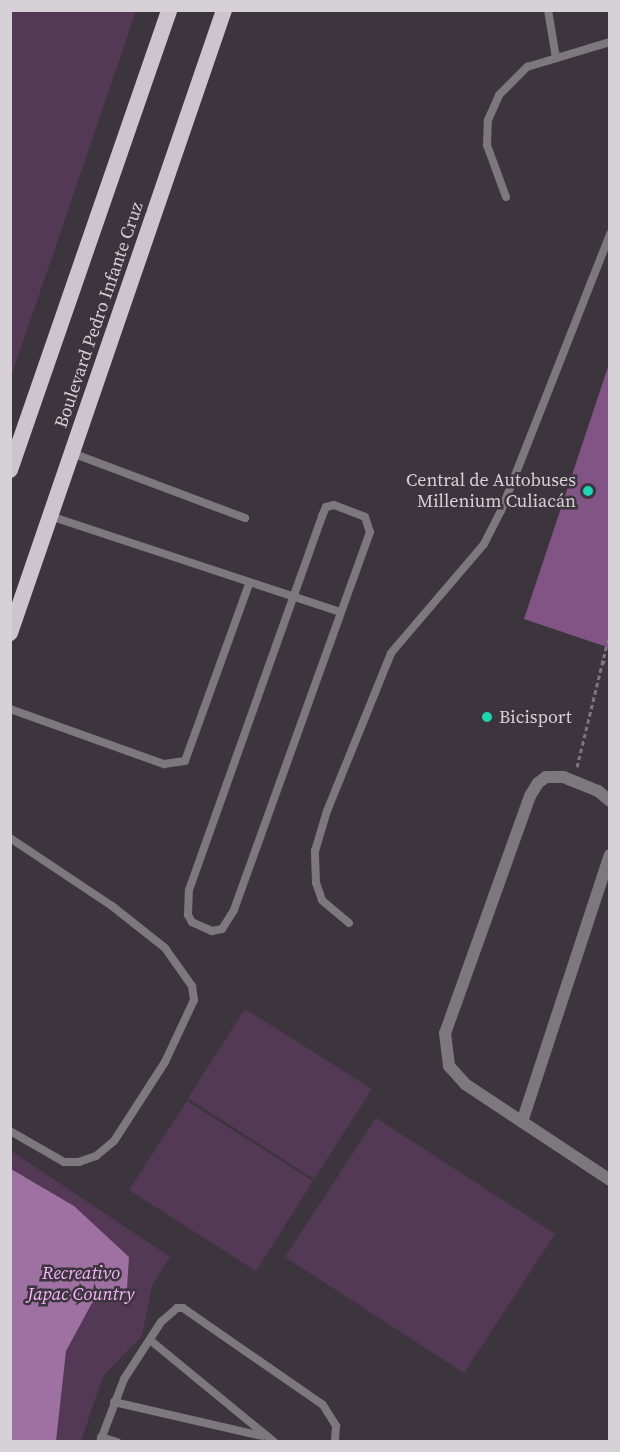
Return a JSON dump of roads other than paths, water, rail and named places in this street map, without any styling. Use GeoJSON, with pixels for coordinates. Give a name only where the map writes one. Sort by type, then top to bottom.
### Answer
{"type":"FeatureCollection","features":[{"type":"Feature","properties":{"kind":"highway","name":"Boulevard Pedro Infante Cruz"},"geometry":{"type":"LineString","coordinates":[[10,470],[169,10]]}},
{"type":"Feature","properties":{"kind":"highway","name":"Boulevard Pedro Infante Cruz"},"geometry":{"type":"LineString","coordinates":[[10,633],[224,10]]}},
{"type":"Feature","properties":{"kind":"street"},"geometry":{"type":"LineString","coordinates":[[609,801],[598,791],[574,781],[546,777],[530,796],[445,1033],[449,1066],[465,1084],[609,1180]]}},
{"type":"Feature","properties":{"kind":"street"},"geometry":{"type":"LineString","coordinates":[[522,1122],[609,855]]}},
{"type":"Feature","properties":{"kind":"lane"},"geometry":{"type":"LineString","coordinates":[[548,10],[556,58]]}},
{"type":"Feature","properties":{"kind":"lane"},"geometry":{"type":"LineString","coordinates":[[506,197],[488,145],[488,120],[499,95],[527,67],[609,42]]}},
{"type":"Feature","properties":{"kind":"lane"},"geometry":{"type":"LineString","coordinates":[[349,923],[322,900],[316,884],[315,851],[327,811],[391,653],[484,544],[501,512],[609,234]]}},
{"type":"Feature","properties":{"kind":"lane"},"geometry":{"type":"LineString","coordinates":[[72,453],[245,519]]}},
{"type":"Feature","properties":{"kind":"lane"},"geometry":{"type":"LineString","coordinates":[[344,506],[365,517],[370,531],[340,612],[234,910],[222,929],[212,931],[192,922],[188,915],[189,890],[326,507],[344,506]]}},
{"type":"Feature","properties":{"kind":"lane"},"geometry":{"type":"LineString","coordinates":[[50,516],[249,584],[340,612]]}},
{"type":"Feature","properties":{"kind":"lane"},"geometry":{"type":"LineString","coordinates":[[10,709],[164,764],[185,761],[249,584]]}},
{"type":"Feature","properties":{"kind":"lane"},"geometry":{"type":"LineString","coordinates":[[10,838],[112,906],[165,948],[188,978],[194,1000],[165,1062],[114,1142],[96,1156],[79,1162],[64,1162],[10,1131]]}},
{"type":"Feature","properties":{"kind":"lane"},"geometry":{"type":"LineString","coordinates":[[117,1442],[101,1439],[114,1402],[168,1312],[183,1308],[323,1405],[336,1426],[335,1442]]}},
{"type":"Feature","properties":{"kind":"lane"},"geometry":{"type":"LineString","coordinates":[[150,1340],[270,1439]]}},
{"type":"Feature","properties":{"kind":"lane"},"geometry":{"type":"LineString","coordinates":[[114,1402],[270,1439]]}},
{"type":"Feature","properties":{"kind":"place","name":"Central de Autobuses Millenium Culiacán"},"geometry":{"type":"Point","coordinates":[588,491]}},
{"type":"Feature","properties":{"kind":"place","name":"Bicisport"},"geometry":{"type":"Point","coordinates":[487,717]}},
{"type":"Feature","properties":{"kind":"park label","name":"Recreativo Japac Country"},"geometry":{"type":"Point","coordinates":[81,1284]}}]}
